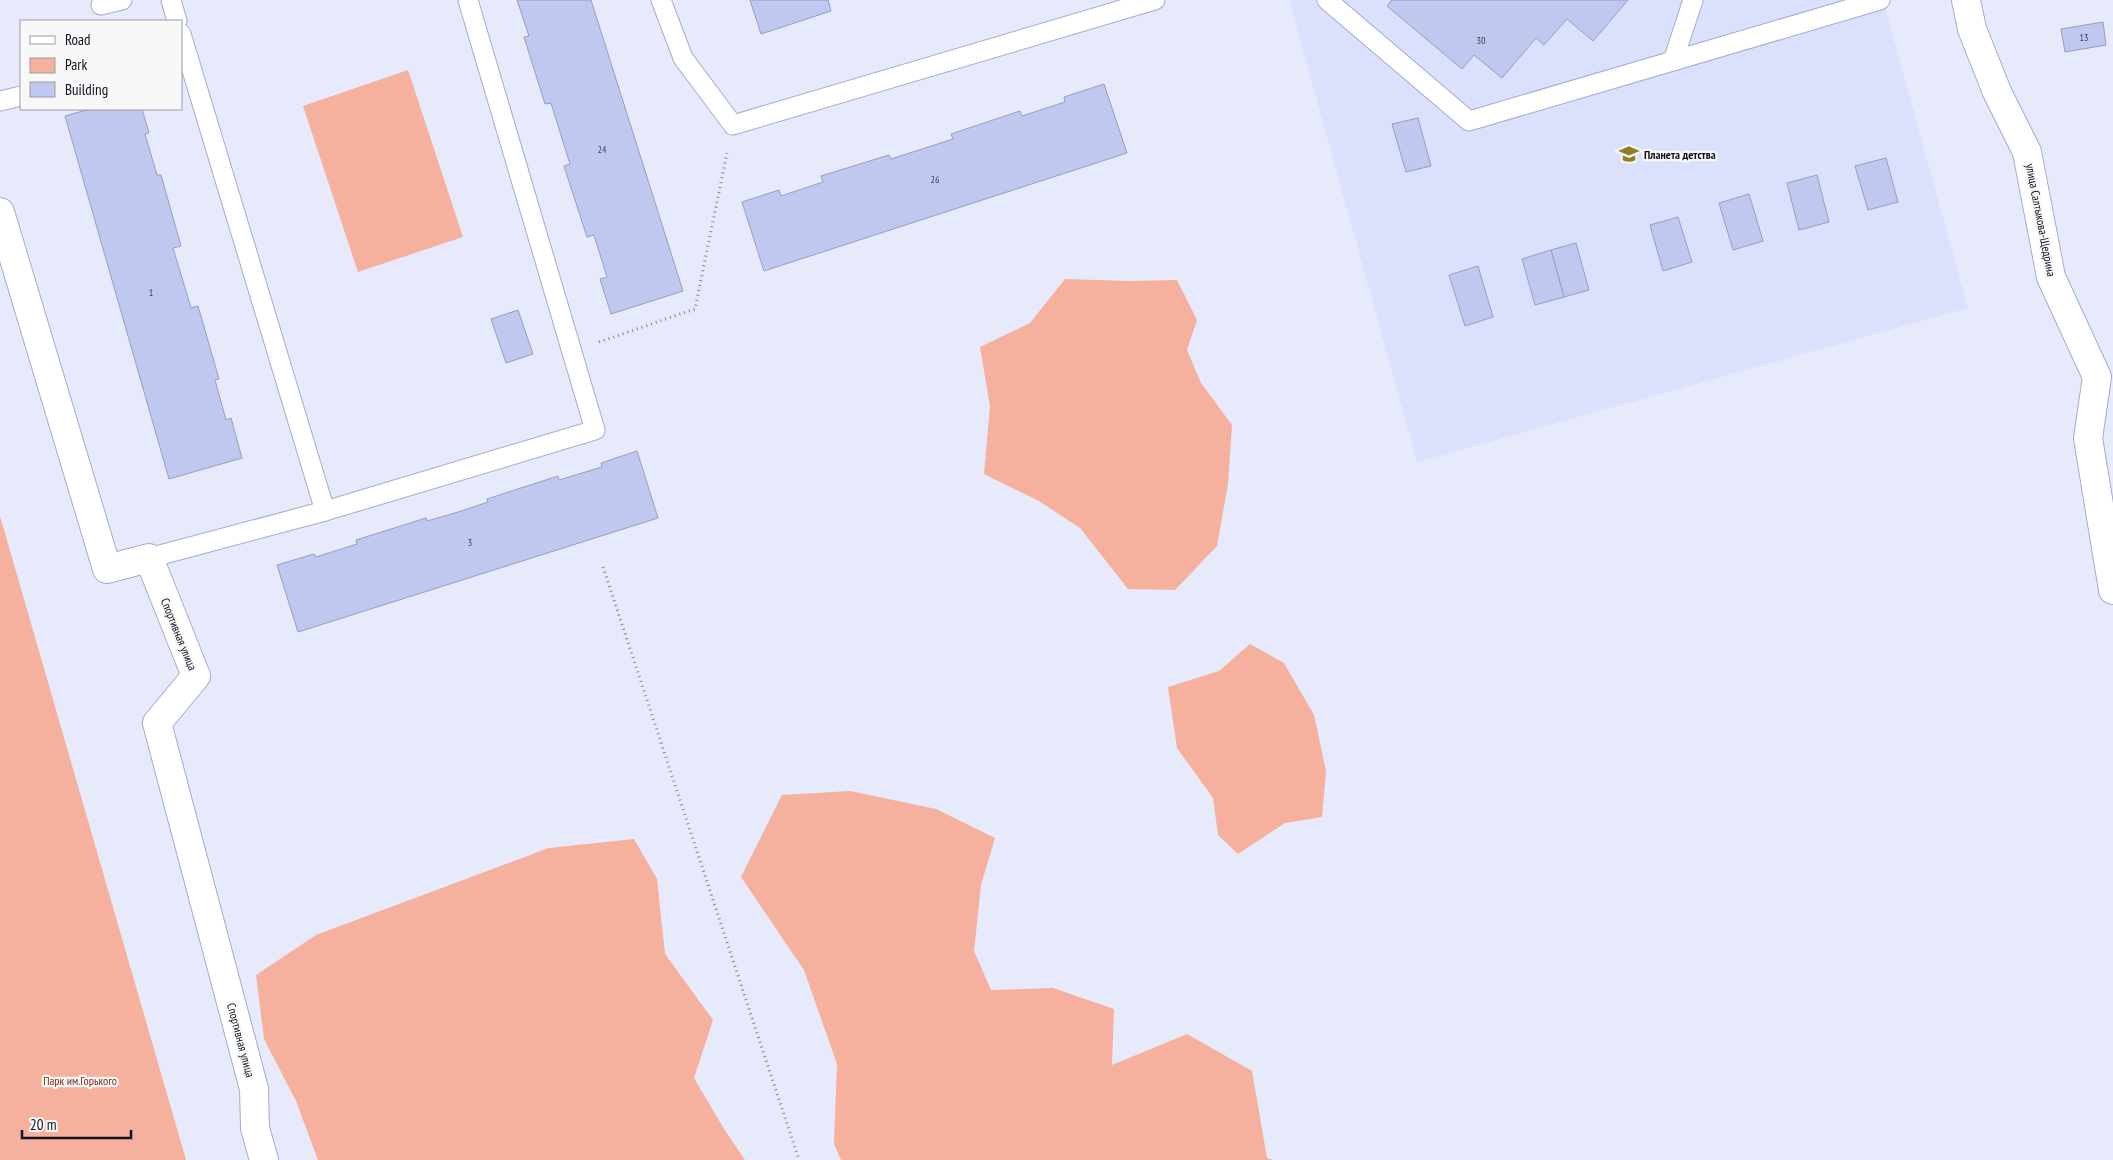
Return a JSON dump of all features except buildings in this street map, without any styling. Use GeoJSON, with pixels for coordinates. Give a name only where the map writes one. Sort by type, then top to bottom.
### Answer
{"type":"FeatureCollection","features":[{"type":"Feature","properties":{"kind":"street","name":"улица Салтыкова-Щедрина"},"geometry":{"type":"LineString","coordinates":[[1966,0],[1972,29],[1997,92],[2027,152],[2051,277],[2105,374],[2088,438],[2113,590]]}},
{"type":"Feature","properties":{"kind":"street"},"geometry":{"type":"LineString","coordinates":[[0,212],[107,569],[149,558]]}},
{"type":"Feature","properties":{"kind":"street","name":"Спортивная улица"},"geometry":{"type":"LineString","coordinates":[[149,558],[196,676],[157,723],[254,1089],[255,1128],[264,1160]]}},
{"type":"Feature","properties":{"kind":"lane"},"geometry":{"type":"LineString","coordinates":[[102,5],[122,0]]}},
{"type":"Feature","properties":{"kind":"lane"},"geometry":{"type":"LineString","coordinates":[[171,0],[177,20]]}},
{"type":"Feature","properties":{"kind":"lane"},"geometry":{"type":"LineString","coordinates":[[149,558],[325,511],[595,430],[468,0]]}},
{"type":"Feature","properties":{"kind":"lane"},"geometry":{"type":"LineString","coordinates":[[661,0],[683,58],[733,124],[1155,0]]}},
{"type":"Feature","properties":{"kind":"lane"},"geometry":{"type":"LineString","coordinates":[[1327,0],[1469,121],[1880,0]]}},
{"type":"Feature","properties":{"kind":"lane"},"geometry":{"type":"LineString","coordinates":[[1673,61],[1693,0]]}},
{"type":"Feature","properties":{"kind":"lane"},"geometry":{"type":"LineString","coordinates":[[182,40],[185,57],[325,511]]}},
{"type":"Feature","properties":{"kind":"lane"},"geometry":{"type":"LineString","coordinates":[[0,101],[20,96]]}},
{"type":"Feature","properties":{"kind":"path"},"geometry":{"type":"LineString","coordinates":[[572,351],[695,308],[733,124]]}},
{"type":"Feature","properties":{"kind":"path"},"geometry":{"type":"LineString","coordinates":[[604,567],[799,1160]]}},
{"type":"Feature","properties":{"kind":"shaded area","name":"Планета детства"},"geometry":{"type":"Polygon","coordinates":[[[1289,0],[1883,0],[1968,308],[1417,462],[1289,0]]]}},
{"type":"Feature","properties":{"kind":"green space"},"geometry":{"type":"Polygon","coordinates":[[[408,70],[463,237],[358,272],[303,106],[408,70]]]}},
{"type":"Feature","properties":{"kind":"green space"},"geometry":{"type":"Polygon","coordinates":[[[1065,279],[1177,280],[1197,320],[1187,350],[1201,383],[1232,425],[1228,484],[1217,546],[1175,590],[1128,589],[1080,528],[1039,501],[984,474],[990,406],[980,347],[1030,323],[1065,279]]]}},
{"type":"Feature","properties":{"kind":"green space","name":"Парк им.Горького"},"geometry":{"type":"Polygon","coordinates":[[[0,516],[186,1160],[0,1160],[0,516]]]}},
{"type":"Feature","properties":{"kind":"green space"},"geometry":{"type":"Polygon","coordinates":[[[1250,644],[1284,663],[1314,715],[1326,771],[1322,817],[1285,823],[1238,854],[1218,835],[1213,798],[1177,748],[1168,687],[1219,671],[1250,644]]]}},
{"type":"Feature","properties":{"kind":"green space"},"geometry":{"type":"Polygon","coordinates":[[[850,791],[936,809],[995,838],[981,885],[974,951],[991,990],[1053,988],[1114,1009],[1112,1065],[1187,1034],[1252,1071],[1267,1158],[1273,1160],[841,1160],[834,1144],[837,1064],[804,970],[741,877],[782,795],[850,791]]]}},
{"type":"Feature","properties":{"kind":"green space"},"geometry":{"type":"Polygon","coordinates":[[[634,839],[657,879],[665,954],[713,1020],[694,1078],[745,1160],[318,1160],[296,1101],[264,1039],[256,975],[316,935],[549,848],[634,839]]]}},
{"type":"Feature","properties":{"kind":"place","name":"Планета детства"},"geometry":{"type":"Point","coordinates":[1629,154]}}]}
